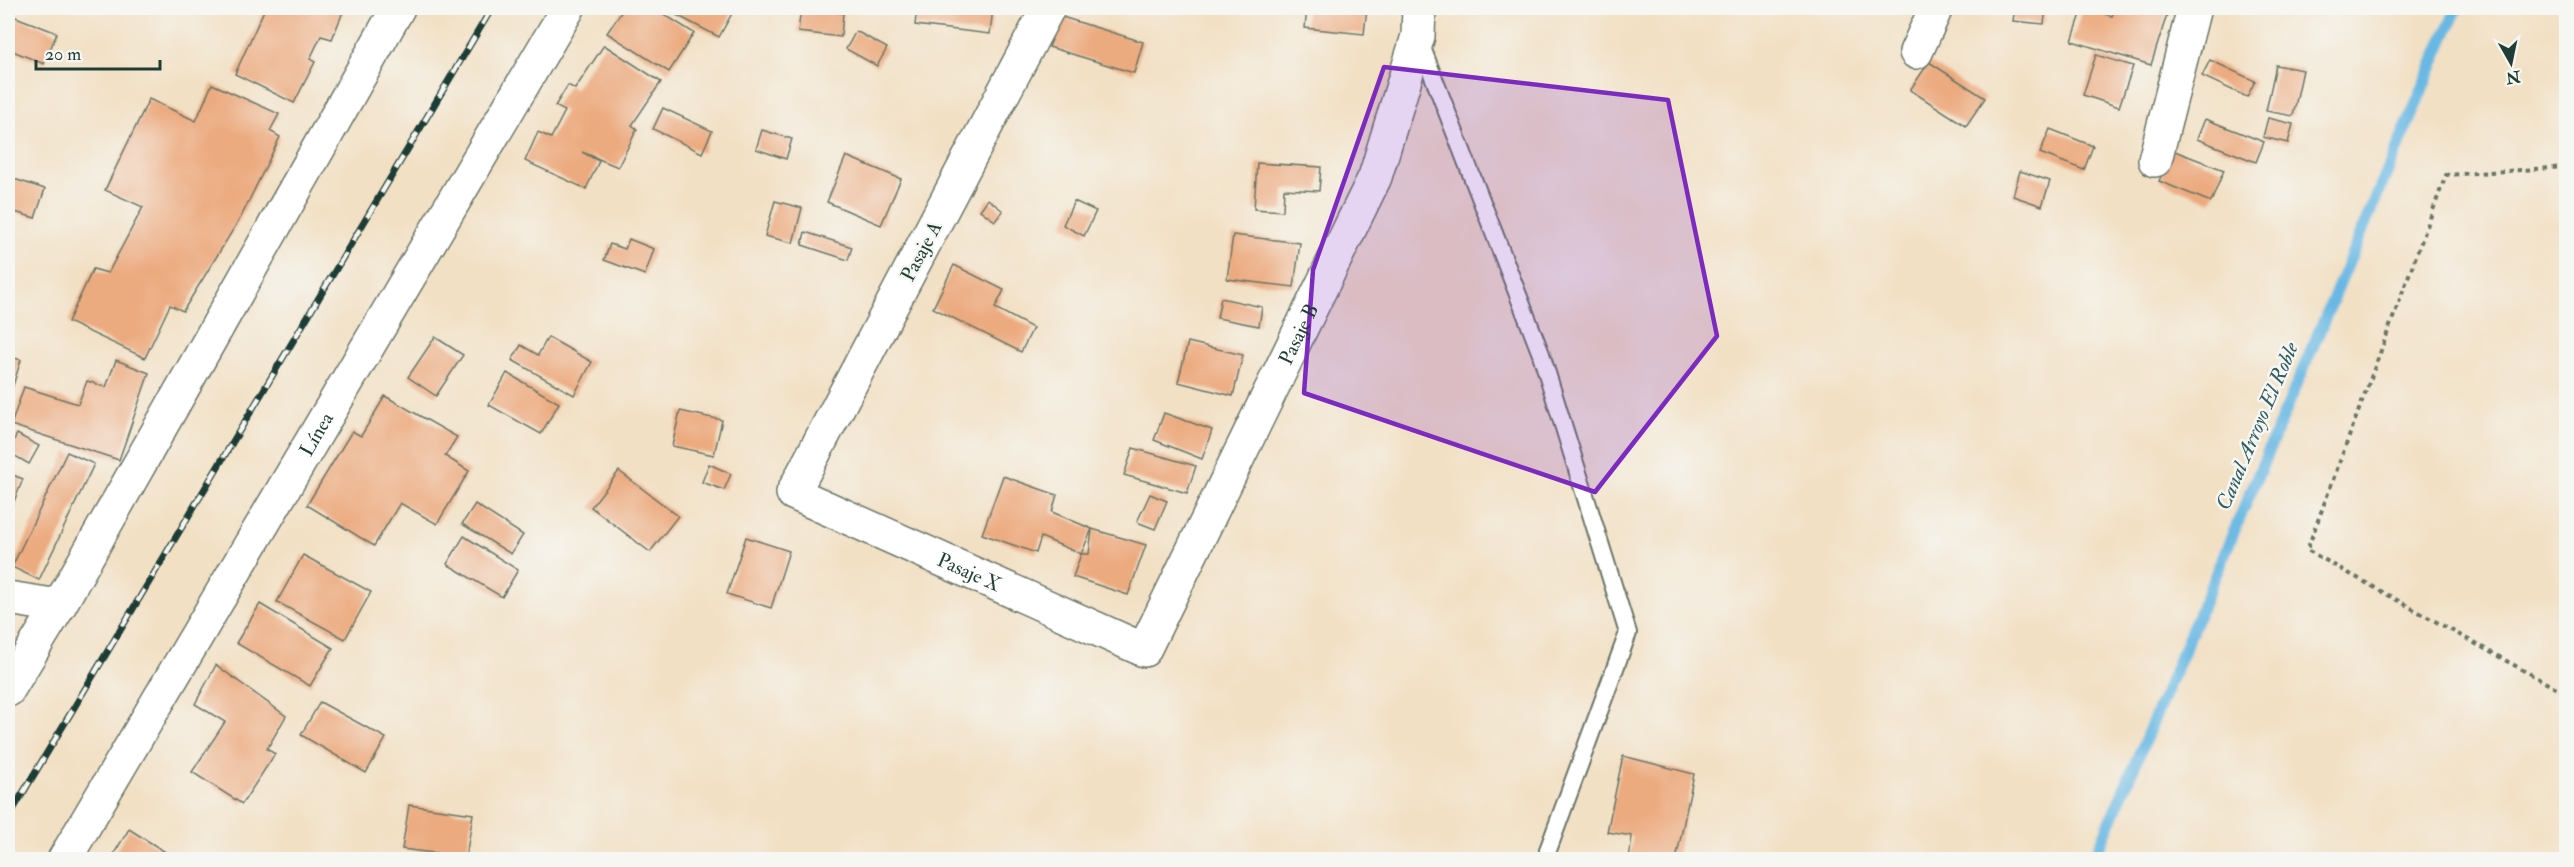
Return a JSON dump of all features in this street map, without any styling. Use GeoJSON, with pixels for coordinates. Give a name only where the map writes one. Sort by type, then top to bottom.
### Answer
{"type":"FeatureCollection","features":[{"type":"Feature","properties":{"kind":"street"},"geometry":{"type":"LineString","coordinates":[[8,690],[59,606],[398,8]]}},
{"type":"Feature","properties":{"kind":"street","name":"Línea"},"geometry":{"type":"LineString","coordinates":[[64,860],[568,8]]}},
{"type":"Feature","properties":{"kind":"street","name":"Pasaje A"},"geometry":{"type":"LineString","coordinates":[[793,493],[1048,8]]}},
{"type":"Feature","properties":{"kind":"street"},"geometry":{"type":"LineString","coordinates":[[1916,52],[1936,8]]}},
{"type":"Feature","properties":{"kind":"street"},"geometry":{"type":"LineString","coordinates":[[2155,160],[2194,8]]}},
{"type":"Feature","properties":{"kind":"street","name":"Pasaje B"},"geometry":{"type":"LineString","coordinates":[[1144,650],[1375,177],[1418,22]]}},
{"type":"Feature","properties":{"kind":"street","name":"Pasaje X"},"geometry":{"type":"LineString","coordinates":[[793,493],[1144,650]]}},
{"type":"Feature","properties":{"kind":"street"},"geometry":{"type":"LineString","coordinates":[[8,598],[59,606]]}},
{"type":"Feature","properties":{"kind":"lane"},"geometry":{"type":"LineString","coordinates":[[1418,22],[1541,354],[1628,633],[1548,850]]}},
{"type":"Feature","properties":{"kind":"path"},"geometry":{"type":"LineString","coordinates":[[2566,166],[2446,175],[2307,550],[2566,694]]}},
{"type":"Feature","properties":{"kind":"highlighted area"},"geometry":{"type":"Polygon","coordinates":[[[1384,67],[1668,100],[1717,336],[1595,492],[1304,393],[1313,270],[1384,67]]]}},
{"type":"Feature","properties":{"kind":"building"},"geometry":{"type":"Polygon","coordinates":[[[265,8],[334,8],[343,12],[332,39],[321,36],[310,59],[315,62],[294,103],[235,74],[265,8]]]}},
{"type":"Feature","properties":{"kind":"building"},"geometry":{"type":"Polygon","coordinates":[[[624,8],[654,8],[694,33],[669,72],[607,33],[624,8]]]}},
{"type":"Feature","properties":{"kind":"building"},"geometry":{"type":"Polygon","coordinates":[[[663,8],[735,8],[719,37],[663,8]]]}},
{"type":"Feature","properties":{"kind":"building"},"geometry":{"type":"Polygon","coordinates":[[[801,8],[843,13],[841,37],[798,32],[801,8]]]}},
{"type":"Feature","properties":{"kind":"building"},"geometry":{"type":"Polygon","coordinates":[[[917,8],[993,8],[990,34],[915,25],[917,8]]]}},
{"type":"Feature","properties":{"kind":"building"},"geometry":{"type":"Polygon","coordinates":[[[1307,8],[1367,8],[1364,34],[1305,28],[1307,8]]]}},
{"type":"Feature","properties":{"kind":"building"},"geometry":{"type":"Polygon","coordinates":[[[2015,8],[2046,8],[2044,24],[2013,21],[2015,8]]]}},
{"type":"Feature","properties":{"kind":"building"},"geometry":{"type":"Polygon","coordinates":[[[2083,8],[2112,16],[2115,8],[2169,8],[2151,65],[2072,41],[2083,8]]]}},
{"type":"Feature","properties":{"kind":"building"},"geometry":{"type":"Polygon","coordinates":[[[8,14],[57,33],[44,64],[8,49],[8,14]]]}},
{"type":"Feature","properties":{"kind":"building"},"geometry":{"type":"Polygon","coordinates":[[[1059,16],[1143,42],[1134,73],[1049,47],[1059,16]]]}},
{"type":"Feature","properties":{"kind":"building"},"geometry":{"type":"Polygon","coordinates":[[[856,31],[887,48],[877,66],[846,49],[856,31]]]}},
{"type":"Feature","properties":{"kind":"building"},"geometry":{"type":"Polygon","coordinates":[[[604,45],[661,82],[632,125],[637,129],[618,167],[582,152],[599,161],[586,189],[525,161],[538,132],[551,138],[565,111],[555,106],[568,85],[575,89],[604,45]]]}},
{"type":"Feature","properties":{"kind":"building"},"geometry":{"type":"Polygon","coordinates":[[[2096,55],[2133,66],[2119,107],[2083,95],[2096,55]]]}},
{"type":"Feature","properties":{"kind":"building"},"geometry":{"type":"Polygon","coordinates":[[[2210,60],[2255,81],[2247,97],[2202,76],[2210,60]]]}},
{"type":"Feature","properties":{"kind":"building"},"geometry":{"type":"Polygon","coordinates":[[[1929,62],[1985,98],[1966,126],[1910,90],[1929,62]]]}},
{"type":"Feature","properties":{"kind":"building"},"geometry":{"type":"Polygon","coordinates":[[[2276,65],[2303,70],[2293,116],[2266,111],[2276,65]]]}},
{"type":"Feature","properties":{"kind":"building"},"geometry":{"type":"Polygon","coordinates":[[[212,84],[279,114],[270,131],[280,137],[241,217],[183,311],[170,305],[145,358],[68,322],[93,269],[108,273],[143,207],[105,190],[149,99],[196,121],[212,84]]]}},
{"type":"Feature","properties":{"kind":"building"},"geometry":{"type":"Polygon","coordinates":[[[663,108],[712,131],[702,153],[653,129],[663,108]]]}},
{"type":"Feature","properties":{"kind":"building"},"geometry":{"type":"Polygon","coordinates":[[[8,109],[13,110],[8,126],[8,109]]]}},
{"type":"Feature","properties":{"kind":"building"},"geometry":{"type":"Polygon","coordinates":[[[2268,118],[2293,124],[2288,143],[2263,137],[2268,118]]]}},
{"type":"Feature","properties":{"kind":"building"},"geometry":{"type":"Polygon","coordinates":[[[2205,119],[2264,142],[2256,162],[2197,139],[2205,119]]]}},
{"type":"Feature","properties":{"kind":"building"},"geometry":{"type":"Polygon","coordinates":[[[2050,129],[2093,146],[2084,170],[2040,153],[2050,129]]]}},
{"type":"Feature","properties":{"kind":"building"},"geometry":{"type":"Polygon","coordinates":[[[762,130],[792,139],[786,159],[756,149],[762,130]]]}},
{"type":"Feature","properties":{"kind":"building"},"geometry":{"type":"Polygon","coordinates":[[[2172,150],[2224,170],[2211,202],[2159,181],[2172,150]]]}},
{"type":"Feature","properties":{"kind":"building"},"geometry":{"type":"Polygon","coordinates":[[[846,156],[901,179],[881,225],[827,202],[846,156]]]}},
{"type":"Feature","properties":{"kind":"building"},"geometry":{"type":"Polygon","coordinates":[[[1257,163],[1321,167],[1319,191],[1284,189],[1283,211],[1254,209],[1257,163]]]}},
{"type":"Feature","properties":{"kind":"building"},"geometry":{"type":"Polygon","coordinates":[[[2020,171],[2050,181],[2042,206],[2013,196],[2020,171]]]}},
{"type":"Feature","properties":{"kind":"building"},"geometry":{"type":"Polygon","coordinates":[[[8,177],[45,189],[35,218],[8,210],[8,177]]]}},
{"type":"Feature","properties":{"kind":"building"},"geometry":{"type":"Polygon","coordinates":[[[988,199],[1003,211],[995,221],[980,210],[988,199]]]}},
{"type":"Feature","properties":{"kind":"building"},"geometry":{"type":"Polygon","coordinates":[[[775,201],[802,208],[793,243],[765,236],[775,201]]]}},
{"type":"Feature","properties":{"kind":"building"},"geometry":{"type":"Polygon","coordinates":[[[1074,201],[1096,211],[1084,236],[1063,225],[1074,201]]]}},
{"type":"Feature","properties":{"kind":"building"},"geometry":{"type":"Polygon","coordinates":[[[805,232],[852,247],[848,260],[802,245],[805,232]]]}},
{"type":"Feature","properties":{"kind":"building"},"geometry":{"type":"Polygon","coordinates":[[[1233,235],[1300,243],[1294,287],[1227,279],[1233,235]]]}},
{"type":"Feature","properties":{"kind":"building"},"geometry":{"type":"Polygon","coordinates":[[[629,239],[654,249],[645,275],[604,260],[610,244],[625,249],[629,239]]]}},
{"type":"Feature","properties":{"kind":"building"},"geometry":{"type":"Polygon","coordinates":[[[954,265],[1004,290],[995,308],[1033,328],[1021,352],[933,308],[954,265]]]}},
{"type":"Feature","properties":{"kind":"building"},"geometry":{"type":"Polygon","coordinates":[[[1221,298],[1262,307],[1259,326],[1217,318],[1221,298]]]}},
{"type":"Feature","properties":{"kind":"building"},"geometry":{"type":"Polygon","coordinates":[[[435,337],[463,355],[436,396],[408,377],[435,337]]]}},
{"type":"Feature","properties":{"kind":"building"},"geometry":{"type":"Polygon","coordinates":[[[548,337],[592,362],[574,395],[512,360],[521,345],[538,355],[548,337]]]}},
{"type":"Feature","properties":{"kind":"building"},"geometry":{"type":"Polygon","coordinates":[[[1188,342],[1243,355],[1233,396],[1178,382],[1188,342]]]}},
{"type":"Feature","properties":{"kind":"building"},"geometry":{"type":"Polygon","coordinates":[[[8,356],[21,360],[11,392],[8,391],[8,356]]]}},
{"type":"Feature","properties":{"kind":"building"},"geometry":{"type":"Polygon","coordinates":[[[116,360],[149,373],[119,460],[11,425],[24,387],[78,404],[87,381],[106,387],[116,360]]]}},
{"type":"Feature","properties":{"kind":"building"},"geometry":{"type":"Polygon","coordinates":[[[507,373],[559,403],[541,434],[489,405],[507,373]]]}},
{"type":"Feature","properties":{"kind":"building"},"geometry":{"type":"Polygon","coordinates":[[[385,396],[457,437],[445,456],[469,471],[437,524],[400,503],[374,546],[307,505],[352,431],[361,436],[385,396]]]}},
{"type":"Feature","properties":{"kind":"building"},"geometry":{"type":"Polygon","coordinates":[[[680,411],[722,420],[714,455],[672,446],[680,411]]]}},
{"type":"Feature","properties":{"kind":"building"},"geometry":{"type":"Polygon","coordinates":[[[1164,413],[1212,430],[1202,459],[1154,440],[1164,413]]]}},
{"type":"Feature","properties":{"kind":"building"},"geometry":{"type":"Polygon","coordinates":[[[17,434],[39,446],[29,464],[8,452],[17,434]]]}},
{"type":"Feature","properties":{"kind":"building"},"geometry":{"type":"Polygon","coordinates":[[[1133,448],[1196,466],[1187,493],[1124,475],[1133,448]]]}},
{"type":"Feature","properties":{"kind":"building"},"geometry":{"type":"Polygon","coordinates":[[[67,452],[94,464],[39,580],[12,567],[67,452]]]}},
{"type":"Feature","properties":{"kind":"building"},"geometry":{"type":"Polygon","coordinates":[[[709,464],[731,474],[724,490],[702,482],[709,464]]]}},
{"type":"Feature","properties":{"kind":"building"},"geometry":{"type":"Polygon","coordinates":[[[619,471],[678,516],[650,552],[591,507],[619,471]]]}},
{"type":"Feature","properties":{"kind":"building"},"geometry":{"type":"Polygon","coordinates":[[[8,473],[23,479],[13,504],[8,502],[8,473]]]}},
{"type":"Feature","properties":{"kind":"building"},"geometry":{"type":"Polygon","coordinates":[[[1003,476],[1057,495],[1052,512],[1092,529],[1081,554],[1041,537],[1036,553],[982,534],[1003,476]]]}},
{"type":"Feature","properties":{"kind":"building"},"geometry":{"type":"Polygon","coordinates":[[[1150,494],[1167,501],[1155,529],[1137,522],[1150,494]]]}},
{"type":"Feature","properties":{"kind":"building"},"geometry":{"type":"Polygon","coordinates":[[[475,504],[523,535],[511,554],[462,524],[475,504]]]}},
{"type":"Feature","properties":{"kind":"building"},"geometry":{"type":"Polygon","coordinates":[[[1092,529],[1146,545],[1128,595],[1073,577],[1081,554],[1089,554],[1092,529]]]}},
{"type":"Feature","properties":{"kind":"building"},"geometry":{"type":"Polygon","coordinates":[[[464,536],[518,570],[502,597],[447,564],[464,536]]]}},
{"type":"Feature","properties":{"kind":"building"},"geometry":{"type":"Polygon","coordinates":[[[746,537],[789,551],[771,608],[727,594],[746,537]]]}},
{"type":"Feature","properties":{"kind":"building"},"geometry":{"type":"Polygon","coordinates":[[[303,555],[371,592],[345,639],[277,602],[303,555]]]}},
{"type":"Feature","properties":{"kind":"building"},"geometry":{"type":"Polygon","coordinates":[[[260,604],[333,648],[310,686],[236,643],[260,604]]]}},
{"type":"Feature","properties":{"kind":"building"},"geometry":{"type":"Polygon","coordinates":[[[216,665],[286,716],[267,749],[275,754],[242,804],[192,772],[225,722],[195,704],[216,665]]]}},
{"type":"Feature","properties":{"kind":"building"},"geometry":{"type":"Polygon","coordinates":[[[320,702],[386,738],[366,773],[301,735],[320,702]]]}},
{"type":"Feature","properties":{"kind":"building"},"geometry":{"type":"Polygon","coordinates":[[[1623,756],[1694,774],[1676,860],[1629,860],[1632,836],[1607,832],[1623,756]]]}},
{"type":"Feature","properties":{"kind":"building"},"geometry":{"type":"Polygon","coordinates":[[[409,805],[473,814],[466,857],[402,849],[409,805]]]}},
{"type":"Feature","properties":{"kind":"building"},"geometry":{"type":"Polygon","coordinates":[[[129,829],[178,860],[110,860],[129,829]]]}},
{"type":"Feature","properties":{"kind":"waterway","name":"Canal Arroyo El Roble"},"geometry":{"type":"LineString","coordinates":[[2094,860],[2457,8]]}},
{"type":"Feature","properties":{"kind":"railway"},"geometry":{"type":"LineString","coordinates":[[8,818],[492,8]]}}]}
